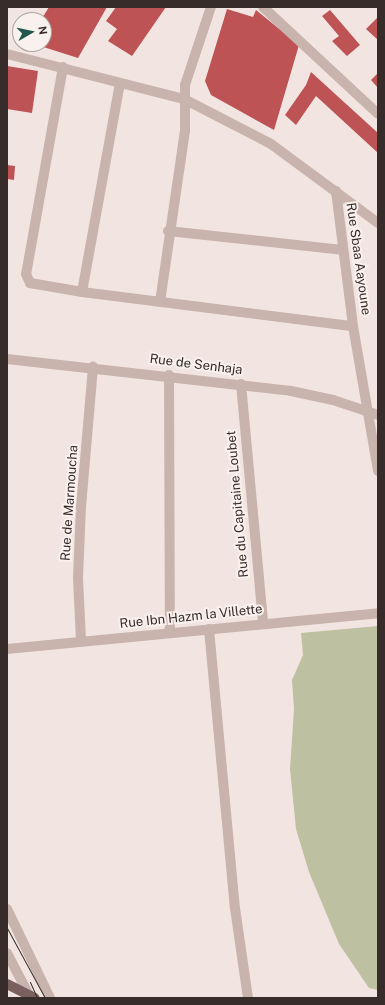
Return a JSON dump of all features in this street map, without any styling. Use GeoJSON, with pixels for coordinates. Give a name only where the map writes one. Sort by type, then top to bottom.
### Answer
{"type":"FeatureCollection","features":[{"type":"Feature","properties":{"kind":"main road"},"geometry":{"type":"LineString","coordinates":[[7,984],[32,997]]}},
{"type":"Feature","properties":{"kind":"street"},"geometry":{"type":"LineString","coordinates":[[160,302],[168,231],[185,131],[184,99],[190,64],[211,7]]}},
{"type":"Feature","properties":{"kind":"street"},"geometry":{"type":"LineString","coordinates":[[263,7],[378,114]]}},
{"type":"Feature","properties":{"kind":"street"},"geometry":{"type":"LineString","coordinates":[[7,54],[184,99],[271,144],[378,223]]}},
{"type":"Feature","properties":{"kind":"street"},"geometry":{"type":"LineString","coordinates":[[63,67],[26,274],[30,283],[36,286],[353,326]]}},
{"type":"Feature","properties":{"kind":"street"},"geometry":{"type":"LineString","coordinates":[[82,292],[120,83]]}},
{"type":"Feature","properties":{"kind":"street","name":"Rue Sbaa Aayoune"},"geometry":{"type":"LineString","coordinates":[[336,191],[342,250],[353,326],[373,414],[378,471]]}},
{"type":"Feature","properties":{"kind":"street"},"geometry":{"type":"LineString","coordinates":[[168,231],[342,250]]}},
{"type":"Feature","properties":{"kind":"street","name":"Rue de Senhaja"},"geometry":{"type":"LineString","coordinates":[[7,359],[169,375],[241,384],[314,396],[373,414]]}},
{"type":"Feature","properties":{"kind":"street","name":"Rue de Marmoucha"},"geometry":{"type":"LineString","coordinates":[[81,640],[78,578],[81,515],[93,367]]}},
{"type":"Feature","properties":{"kind":"street"},"geometry":{"type":"LineString","coordinates":[[169,375],[170,632]]}},
{"type":"Feature","properties":{"kind":"street","name":"Rue du Capitaine Loubet"},"geometry":{"type":"LineString","coordinates":[[241,384],[263,623]]}},
{"type":"Feature","properties":{"kind":"street","name":"Rue Ibn Hazm la Villette"},"geometry":{"type":"LineString","coordinates":[[7,649],[81,640],[378,613]]}},
{"type":"Feature","properties":{"kind":"street"},"geometry":{"type":"LineString","coordinates":[[209,629],[235,908],[248,998]]}},
{"type":"Feature","properties":{"kind":"street"},"geometry":{"type":"LineString","coordinates":[[7,909],[50,998]]}},
{"type":"Feature","properties":{"kind":"street"},"geometry":{"type":"LineString","coordinates":[[7,954],[32,997]]}},
{"type":"Feature","properties":{"kind":"green space"},"geometry":{"type":"Polygon","coordinates":[[[378,626],[378,990],[369,988],[339,944],[309,872],[296,829],[290,769],[294,709],[292,680],[303,655],[301,633],[378,626]]]}},
{"type":"Feature","properties":{"kind":"building"},"geometry":{"type":"Polygon","coordinates":[[[49,7],[107,7],[78,58],[52,50],[52,12],[46,12],[49,7]]]}},
{"type":"Feature","properties":{"kind":"building"},"geometry":{"type":"Polygon","coordinates":[[[116,7],[166,7],[132,56],[108,41],[117,29],[106,21],[116,7]]]}},
{"type":"Feature","properties":{"kind":"building"},"geometry":{"type":"Polygon","coordinates":[[[227,9],[253,17],[256,10],[299,45],[274,130],[211,95],[205,81],[227,9]]]}},
{"type":"Feature","properties":{"kind":"building"},"geometry":{"type":"Polygon","coordinates":[[[330,10],[360,45],[347,56],[332,41],[339,36],[322,16],[330,10]]]}},
{"type":"Feature","properties":{"kind":"building"},"geometry":{"type":"Polygon","coordinates":[[[378,17],[378,40],[366,29],[378,17]]]}},
{"type":"Feature","properties":{"kind":"building"},"geometry":{"type":"Polygon","coordinates":[[[7,66],[38,71],[32,113],[7,109],[7,66]]]}},
{"type":"Feature","properties":{"kind":"building"},"geometry":{"type":"Polygon","coordinates":[[[311,72],[378,133],[378,153],[316,96],[296,125],[285,115],[306,85],[311,72]]]}},
{"type":"Feature","properties":{"kind":"building"},"geometry":{"type":"Polygon","coordinates":[[[378,73],[378,88],[371,80],[378,73]]]}},
{"type":"Feature","properties":{"kind":"building"},"geometry":{"type":"Polygon","coordinates":[[[7,165],[15,166],[14,180],[7,179],[7,165]]]}},
{"type":"Feature","properties":{"kind":"tram line"},"geometry":{"type":"LineString","coordinates":[[7,928],[45,998]]}},
{"type":"Feature","properties":{"kind":"tram line"},"geometry":{"type":"LineString","coordinates":[[30,982],[37,998]]}}]}
